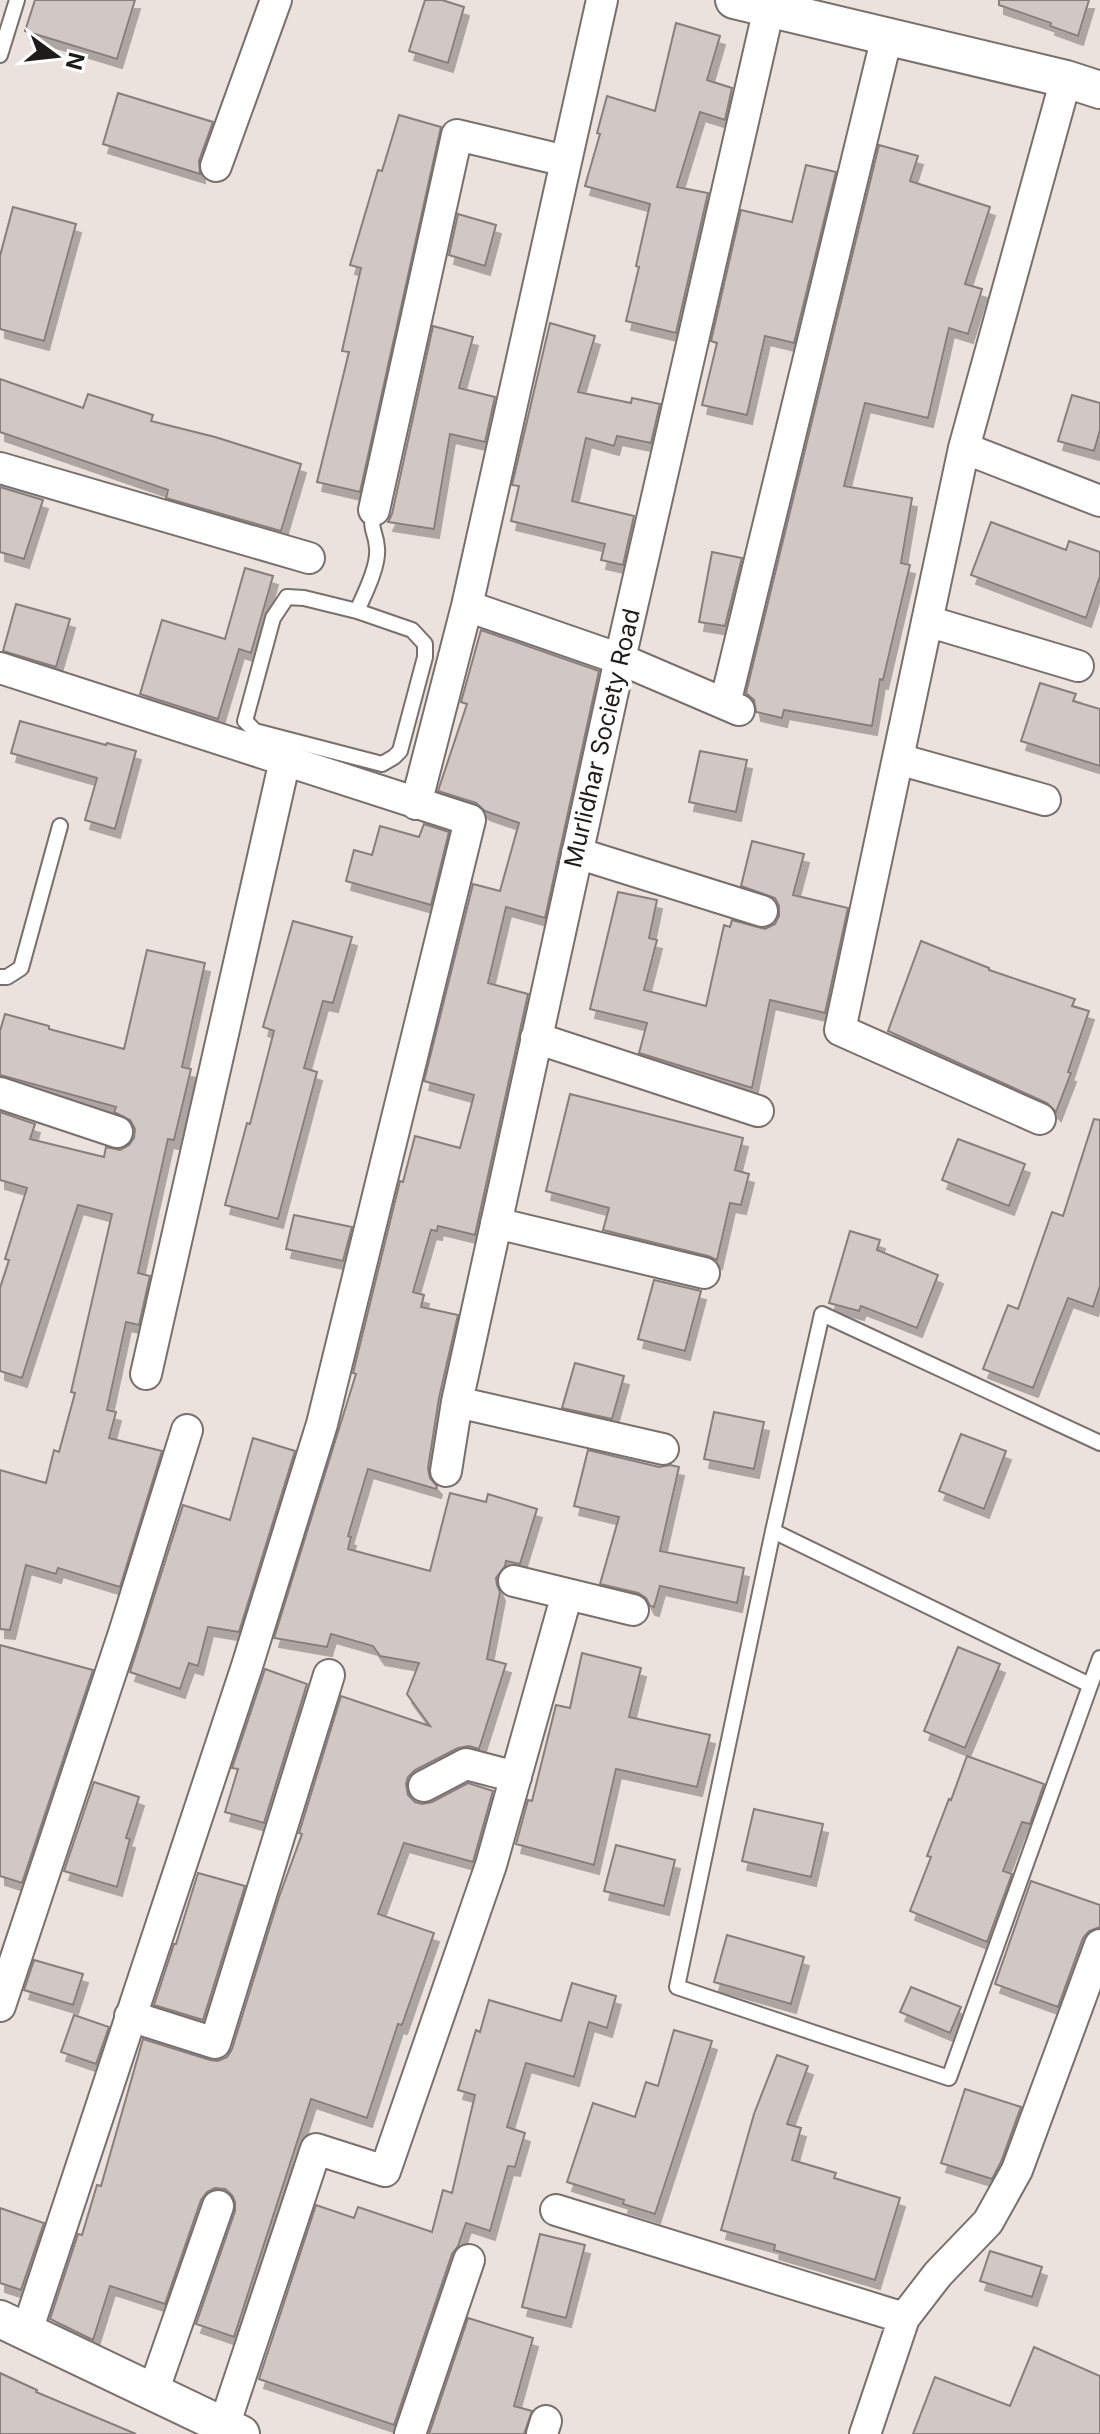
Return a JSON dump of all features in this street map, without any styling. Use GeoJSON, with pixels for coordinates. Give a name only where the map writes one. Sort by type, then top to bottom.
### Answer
{"type":"FeatureCollection","features":[{"type":"Feature","properties":{"kind":"street"},"geometry":{"type":"LineString","coordinates":[[216,166],[276,0]]}},
{"type":"Feature","properties":{"kind":"street"},"geometry":{"type":"LineString","coordinates":[[416,804],[424,715],[467,606],[602,0]]}},
{"type":"Feature","properties":{"kind":"street"},"geometry":{"type":"LineString","coordinates":[[734,0],[769,8],[817,10],[887,36],[1100,90]]}},
{"type":"Feature","properties":{"kind":"street","name":"Murlidhar Society Road"},"geometry":{"type":"LineString","coordinates":[[446,1471],[457,1402],[536,1038],[769,8]]}},
{"type":"Feature","properties":{"kind":"street"},"geometry":{"type":"LineString","coordinates":[[467,606],[620,659],[732,707],[887,36]]}},
{"type":"Feature","properties":{"kind":"street"},"geometry":{"type":"LineString","coordinates":[[1040,1119],[840,1030],[964,448],[1066,79]]}},
{"type":"Feature","properties":{"kind":"street"},"geometry":{"type":"LineString","coordinates":[[374,510],[457,135],[566,161]]}},
{"type":"Feature","properties":{"kind":"street"},"geometry":{"type":"LineString","coordinates":[[964,448],[1100,501]]}},
{"type":"Feature","properties":{"kind":"street"},"geometry":{"type":"LineString","coordinates":[[0,468],[309,558]]}},
{"type":"Feature","properties":{"kind":"street"},"geometry":{"type":"LineString","coordinates":[[927,621],[1078,666]]}},
{"type":"Feature","properties":{"kind":"street"},"geometry":{"type":"LineString","coordinates":[[0,668],[470,820],[322,1424],[247,1666],[130,2016],[13,2325],[232,2430],[316,2149],[385,2171],[491,1865],[567,1594]]}},
{"type":"Feature","properties":{"kind":"street"},"geometry":{"type":"LineString","coordinates":[[898,759],[1045,800]]}},
{"type":"Feature","properties":{"kind":"street"},"geometry":{"type":"LineString","coordinates":[[146,1374],[285,760]]}},
{"type":"Feature","properties":{"kind":"street"},"geometry":{"type":"LineString","coordinates":[[577,853],[762,911]]}},
{"type":"Feature","properties":{"kind":"street"},"geometry":{"type":"LineString","coordinates":[[536,1038],[758,1111]]}},
{"type":"Feature","properties":{"kind":"street"},"geometry":{"type":"LineString","coordinates":[[0,1093],[117,1132]]}},
{"type":"Feature","properties":{"kind":"street"},"geometry":{"type":"LineString","coordinates":[[496,1223],[704,1273]]}},
{"type":"Feature","properties":{"kind":"street"},"geometry":{"type":"LineString","coordinates":[[457,1402],[663,1449]]}},
{"type":"Feature","properties":{"kind":"street"},"geometry":{"type":"LineString","coordinates":[[0,2006],[124,1633],[187,1430]]}},
{"type":"Feature","properties":{"kind":"street"},"geometry":{"type":"LineString","coordinates":[[514,1581],[633,1610]]}},
{"type":"Feature","properties":{"kind":"street"},"geometry":{"type":"LineString","coordinates":[[130,2016],[215,2043],[329,1675]]}},
{"type":"Feature","properties":{"kind":"street"},"geometry":{"type":"LineString","coordinates":[[424,1786],[466,1764],[516,1777]]}},
{"type":"Feature","properties":{"kind":"street"},"geometry":{"type":"LineString","coordinates":[[865,2434],[904,2318],[938,2274],[988,2222],[1017,2170],[1100,1945]]}},
{"type":"Feature","properties":{"kind":"street"},"geometry":{"type":"LineString","coordinates":[[153,2392],[218,2206]]}},
{"type":"Feature","properties":{"kind":"street"},"geometry":{"type":"LineString","coordinates":[[556,2210],[904,2318]]}},
{"type":"Feature","properties":{"kind":"street"},"geometry":{"type":"LineString","coordinates":[[410,2434],[469,2260]]}},
{"type":"Feature","properties":{"kind":"lane"},"geometry":{"type":"LineString","coordinates":[[0,55],[17,0]]}},
{"type":"Feature","properties":{"kind":"lane"},"geometry":{"type":"LineString","coordinates":[[357,611],[369,584],[378,549],[370,527],[374,510]]}},
{"type":"Feature","properties":{"kind":"lane"},"geometry":{"type":"LineString","coordinates":[[287,597],[357,611],[412,630],[425,644],[424,715],[400,751],[382,764],[255,731],[245,721],[273,618],[287,597]]}},
{"type":"Feature","properties":{"kind":"lane"},"geometry":{"type":"LineString","coordinates":[[0,977],[7,977],[21,968],[60,826]]}},
{"type":"Feature","properties":{"kind":"lane"},"geometry":{"type":"LineString","coordinates":[[1100,1443],[822,1314],[677,1987],[949,2078],[1100,1658]]}},
{"type":"Feature","properties":{"kind":"lane"},"geometry":{"type":"LineString","coordinates":[[773,1531],[1090,1685]]}},
{"type":"Feature","properties":{"kind":"building"},"geometry":{"type":"Polygon","coordinates":[[[35,0],[135,0],[117,59],[25,31],[35,0]]]}},
{"type":"Feature","properties":{"kind":"building"},"geometry":{"type":"Polygon","coordinates":[[[425,0],[442,0],[464,7],[448,63],[409,51],[425,0]]]}},
{"type":"Feature","properties":{"kind":"building"},"geometry":{"type":"Polygon","coordinates":[[[999,0],[1089,0],[1078,36],[999,5],[999,0]]]}},
{"type":"Feature","properties":{"kind":"building"},"geometry":{"type":"Polygon","coordinates":[[[676,23],[720,36],[707,80],[732,88],[725,120],[700,112],[677,187],[708,193],[676,333],[626,321],[650,204],[585,186],[607,96],[655,111],[676,23]]]}},
{"type":"Feature","properties":{"kind":"building"},"geometry":{"type":"Polygon","coordinates":[[[118,93],[213,122],[199,161],[200,174],[103,144],[118,93]]]}},
{"type":"Feature","properties":{"kind":"building"},"geometry":{"type":"Polygon","coordinates":[[[399,115],[441,127],[360,492],[317,482],[349,352],[342,351],[361,268],[350,265],[378,170],[382,171],[399,115]]]}},
{"type":"Feature","properties":{"kind":"building"},"geometry":{"type":"Polygon","coordinates":[[[879,145],[918,156],[910,181],[990,207],[965,284],[982,289],[968,334],[949,328],[928,418],[865,403],[844,486],[912,498],[901,563],[910,565],[883,680],[880,679],[872,726],[784,710],[782,718],[756,712],[754,700],[746,693],[879,145]]]}},
{"type":"Feature","properties":{"kind":"building"},"geometry":{"type":"Polygon","coordinates":[[[806,165],[836,172],[794,343],[765,336],[747,415],[702,405],[717,343],[711,341],[741,210],[792,222],[806,165]]]}},
{"type":"Feature","properties":{"kind":"building"},"geometry":{"type":"Polygon","coordinates":[[[13,207],[76,224],[44,341],[0,329],[0,256],[13,207]]]}},
{"type":"Feature","properties":{"kind":"building"},"geometry":{"type":"Polygon","coordinates":[[[458,214],[496,225],[485,266],[449,255],[458,214]]]}},
{"type":"Feature","properties":{"kind":"building"},"geometry":{"type":"Polygon","coordinates":[[[550,323],[595,336],[578,392],[631,403],[632,398],[660,404],[651,443],[617,436],[614,446],[586,438],[572,501],[634,516],[623,565],[601,560],[605,544],[511,521],[519,486],[512,485],[550,323]]]}},
{"type":"Feature","properties":{"kind":"building"},"geometry":{"type":"Polygon","coordinates":[[[433,326],[473,337],[459,388],[495,397],[485,442],[450,434],[434,529],[388,522],[433,326]]]}},
{"type":"Feature","properties":{"kind":"building"},"geometry":{"type":"Polygon","coordinates":[[[0,379],[83,408],[88,394],[153,415],[151,421],[301,464],[281,531],[166,498],[168,490],[0,432],[0,379]]]}},
{"type":"Feature","properties":{"kind":"building"},"geometry":{"type":"Polygon","coordinates":[[[1072,395],[1100,403],[1100,430],[1094,451],[1058,441],[1072,395]]]}},
{"type":"Feature","properties":{"kind":"building"},"geometry":{"type":"Polygon","coordinates":[[[0,487],[43,500],[24,559],[0,552],[0,487]]]}},
{"type":"Feature","properties":{"kind":"building"},"geometry":{"type":"Polygon","coordinates":[[[991,522],[1066,550],[1069,541],[1100,552],[1100,576],[1086,618],[971,575],[991,522]]]}},
{"type":"Feature","properties":{"kind":"building"},"geometry":{"type":"Polygon","coordinates":[[[712,552],[742,558],[725,626],[699,622],[712,552]]]}},
{"type":"Feature","properties":{"kind":"building"},"geometry":{"type":"Polygon","coordinates":[[[245,568],[273,576],[251,653],[239,649],[218,719],[140,694],[162,620],[225,639],[245,568]]]}},
{"type":"Feature","properties":{"kind":"building"},"geometry":{"type":"Polygon","coordinates":[[[16,604],[70,619],[56,667],[3,651],[16,604]]]}},
{"type":"Feature","properties":{"kind":"building"},"geometry":{"type":"Polygon","coordinates":[[[481,630],[599,671],[545,918],[506,907],[488,983],[528,994],[475,1235],[438,1226],[437,1231],[431,1230],[413,1292],[424,1295],[421,1307],[458,1315],[439,1398],[428,1468],[430,1478],[437,1486],[436,1489],[368,1469],[348,1536],[351,1537],[348,1549],[430,1571],[450,1493],[486,1502],[488,1494],[537,1509],[520,1564],[506,1561],[496,1578],[500,1592],[487,1659],[506,1664],[479,1749],[469,1746],[458,1748],[415,1770],[406,1784],[408,1795],[422,1804],[468,1783],[493,1791],[473,1862],[404,1843],[378,1914],[434,1933],[402,2025],[398,2024],[367,2118],[311,2099],[234,2337],[196,2324],[235,2211],[232,2195],[225,2189],[215,2188],[201,2200],[165,2304],[110,2286],[93,2340],[50,2319],[78,2234],[82,2235],[97,2185],[101,2186],[143,2039],[218,2061],[227,2057],[232,2049],[302,1834],[299,1833],[341,1696],[430,1726],[407,1694],[419,1663],[380,1656],[373,1646],[331,1634],[327,1647],[274,1638],[356,1374],[353,1373],[400,1181],[403,1182],[415,1136],[460,1148],[474,1095],[424,1081],[473,884],[500,891],[519,823],[485,811],[476,803],[438,791],[467,704],[461,702],[481,630]]]}},
{"type":"Feature","properties":{"kind":"building"},"geometry":{"type":"Polygon","coordinates":[[[1040,683],[1076,694],[1073,701],[1100,709],[1100,766],[1021,741],[1040,683]]]}},
{"type":"Feature","properties":{"kind":"building"},"geometry":{"type":"Polygon","coordinates":[[[20,721],[136,751],[115,829],[85,820],[97,778],[11,753],[20,721]]]}},
{"type":"Feature","properties":{"kind":"building"},"geometry":{"type":"Polygon","coordinates":[[[700,751],[747,760],[736,812],[689,802],[700,751]]]}},
{"type":"Feature","properties":{"kind":"building"},"geometry":{"type":"Polygon","coordinates":[[[424,824],[449,832],[431,905],[346,881],[354,850],[372,855],[380,826],[419,837],[424,824]]]}},
{"type":"Feature","properties":{"kind":"building"},"geometry":{"type":"Polygon","coordinates":[[[752,841],[804,854],[793,895],[848,908],[825,1013],[770,1000],[752,1088],[639,1053],[647,1023],[590,1009],[618,892],[657,900],[649,938],[657,940],[644,990],[706,1006],[724,925],[730,927],[732,920],[765,929],[775,924],[779,916],[775,898],[741,886],[752,841]]]}},
{"type":"Feature","properties":{"kind":"building"},"geometry":{"type":"Polygon","coordinates":[[[293,921],[352,937],[333,1003],[323,1001],[304,1068],[317,1072],[278,1219],[225,1205],[274,1031],[263,1027],[293,921]]]}},
{"type":"Feature","properties":{"kind":"building"},"geometry":{"type":"Polygon","coordinates":[[[921,941],[989,970],[1075,999],[1072,1006],[1089,1011],[1056,1112],[1047,1103],[888,1031],[921,941]]]}},
{"type":"Feature","properties":{"kind":"building"},"geometry":{"type":"Polygon","coordinates":[[[147,950],[205,963],[182,1067],[191,1069],[174,1140],[168,1139],[138,1273],[150,1276],[139,1325],[126,1322],[107,1410],[116,1412],[109,1438],[162,1451],[120,1587],[58,1568],[56,1574],[26,1565],[10,1630],[0,1629],[0,1470],[46,1483],[54,1450],[59,1452],[75,1393],[71,1392],[112,1214],[78,1205],[22,1378],[0,1371],[0,1288],[9,1260],[5,1259],[27,1188],[0,1180],[0,1112],[35,1124],[30,1139],[104,1157],[106,1147],[120,1150],[129,1145],[135,1129],[130,1120],[114,1112],[116,1107],[0,1075],[0,1031],[5,1014],[124,1049],[147,950]]]}},
{"type":"Feature","properties":{"kind":"building"},"geometry":{"type":"Polygon","coordinates":[[[570,1094],[743,1138],[735,1170],[749,1174],[741,1205],[730,1203],[717,1260],[603,1230],[609,1208],[546,1191],[570,1094]]]}},
{"type":"Feature","properties":{"kind":"building"},"geometry":{"type":"Polygon","coordinates":[[[1094,1119],[1100,1120],[1100,1286],[1093,1307],[1068,1298],[1033,1388],[983,1369],[1008,1305],[1018,1309],[1052,1212],[1063,1216],[1094,1119]]]}},
{"type":"Feature","properties":{"kind":"building"},"geometry":{"type":"Polygon","coordinates":[[[958,1139],[1025,1164],[1009,1206],[942,1180],[958,1139]]]}},
{"type":"Feature","properties":{"kind":"building"},"geometry":{"type":"Polygon","coordinates":[[[294,1215],[352,1227],[343,1261],[286,1249],[294,1215]]]}},
{"type":"Feature","properties":{"kind":"building"},"geometry":{"type":"Polygon","coordinates":[[[850,1231],[880,1240],[877,1250],[938,1275],[917,1328],[861,1306],[859,1311],[829,1303],[850,1231]]]}},
{"type":"Feature","properties":{"kind":"building"},"geometry":{"type":"Polygon","coordinates":[[[654,1280],[701,1291],[685,1351],[638,1339],[654,1280]]]}},
{"type":"Feature","properties":{"kind":"building"},"geometry":{"type":"Polygon","coordinates":[[[575,1363],[624,1376],[612,1419],[562,1408],[575,1363]]]}},
{"type":"Feature","properties":{"kind":"building"},"geometry":{"type":"Polygon","coordinates":[[[714,1412],[764,1422],[754,1469],[704,1459],[714,1412]]]}},
{"type":"Feature","properties":{"kind":"building"},"geometry":{"type":"Polygon","coordinates":[[[961,1434],[1006,1451],[984,1509],[939,1491],[961,1434]]]}},
{"type":"Feature","properties":{"kind":"building"},"geometry":{"type":"Polygon","coordinates":[[[253,1438],[295,1451],[239,1632],[208,1627],[198,1666],[189,1663],[180,1689],[130,1672],[183,1505],[230,1520],[253,1438]]]}},
{"type":"Feature","properties":{"kind":"building"},"geometry":{"type":"Polygon","coordinates":[[[588,1450],[659,1467],[679,1467],[660,1551],[744,1568],[737,1603],[660,1586],[654,1607],[638,1593],[600,1584],[619,1517],[574,1506],[588,1450]]]}},
{"type":"Feature","properties":{"kind":"building"},"geometry":{"type":"Polygon","coordinates":[[[0,1645],[93,1670],[22,1883],[0,1876],[0,1645]]]}},
{"type":"Feature","properties":{"kind":"building"},"geometry":{"type":"Polygon","coordinates":[[[958,1647],[1000,1664],[965,1748],[924,1731],[958,1647]]]}},
{"type":"Feature","properties":{"kind":"building"},"geometry":{"type":"Polygon","coordinates":[[[582,1653],[641,1668],[629,1717],[710,1735],[697,1787],[616,1769],[594,1865],[516,1844],[528,1800],[532,1801],[556,1705],[570,1708],[582,1653]]]}},
{"type":"Feature","properties":{"kind":"building"},"geometry":{"type":"Polygon","coordinates":[[[265,1669],[307,1684],[264,1823],[225,1812],[238,1769],[232,1768],[265,1669]]]}},
{"type":"Feature","properties":{"kind":"building"},"geometry":{"type":"Polygon","coordinates":[[[967,1756],[1044,1784],[1030,1824],[1022,1822],[1003,1871],[1012,1874],[987,1942],[910,1911],[931,1857],[927,1856],[967,1756]]]}},
{"type":"Feature","properties":{"kind":"building"},"geometry":{"type":"Polygon","coordinates":[[[94,1782],[139,1797],[126,1838],[130,1839],[117,1887],[64,1871],[94,1782]]]}},
{"type":"Feature","properties":{"kind":"building"},"geometry":{"type":"Polygon","coordinates":[[[754,1809],[823,1824],[811,1877],[742,1861],[754,1809]]]}},
{"type":"Feature","properties":{"kind":"building"},"geometry":{"type":"Polygon","coordinates":[[[616,1845],[675,1860],[664,1906],[604,1891],[616,1845]]]}},
{"type":"Feature","properties":{"kind":"building"},"geometry":{"type":"Polygon","coordinates":[[[198,1873],[245,1886],[203,2020],[154,2005],[198,1873]]]}},
{"type":"Feature","properties":{"kind":"building"},"geometry":{"type":"Polygon","coordinates":[[[1031,1881],[1100,1905],[1100,1927],[1089,1931],[1083,1938],[1058,2007],[995,1984],[1031,1881]]]}},
{"type":"Feature","properties":{"kind":"building"},"geometry":{"type":"Polygon","coordinates":[[[727,1935],[804,1957],[791,2004],[714,1982],[727,1935]]]}},
{"type":"Feature","properties":{"kind":"building"},"geometry":{"type":"Polygon","coordinates":[[[34,1960],[83,1974],[73,2005],[24,1990],[34,1960]]]}},
{"type":"Feature","properties":{"kind":"building"},"geometry":{"type":"Polygon","coordinates":[[[572,1983],[616,1996],[607,2028],[589,2022],[574,2077],[526,2063],[507,2127],[525,2133],[515,2167],[508,2166],[490,2231],[466,2223],[452,2254],[394,2425],[259,2379],[316,2205],[354,2218],[358,2207],[432,2232],[443,2190],[452,2193],[475,2095],[458,2090],[476,2030],[480,2032],[489,2000],[561,2021],[572,1983]]]}},
{"type":"Feature","properties":{"kind":"building"},"geometry":{"type":"Polygon","coordinates":[[[911,1987],[961,2007],[950,2033],[900,2012],[911,1987]]]}},
{"type":"Feature","properties":{"kind":"building"},"geometry":{"type":"Polygon","coordinates":[[[74,2015],[109,2027],[96,2064],[61,2052],[74,2015]]]}},
{"type":"Feature","properties":{"kind":"building"},"geometry":{"type":"Polygon","coordinates":[[[674,2030],[712,2041],[655,2214],[623,2204],[624,2200],[567,2182],[593,2103],[635,2117],[646,2082],[658,2086],[674,2030]]]}},
{"type":"Feature","properties":{"kind":"building"},"geometry":{"type":"Polygon","coordinates":[[[777,2055],[808,2066],[787,2124],[801,2128],[792,2160],[836,2173],[834,2178],[900,2198],[875,2280],[774,2250],[775,2245],[721,2230],[754,2114],[777,2055]]]}},
{"type":"Feature","properties":{"kind":"building"},"geometry":{"type":"Polygon","coordinates":[[[965,2089],[1021,2107],[992,2179],[941,2163],[965,2089]]]}},
{"type":"Feature","properties":{"kind":"building"},"geometry":{"type":"Polygon","coordinates":[[[0,2208],[44,2223],[21,2290],[0,2283],[0,2208]]]}},
{"type":"Feature","properties":{"kind":"building"},"geometry":{"type":"Polygon","coordinates":[[[540,2234],[585,2245],[566,2318],[522,2307],[540,2234]]]}},
{"type":"Feature","properties":{"kind":"building"},"geometry":{"type":"Polygon","coordinates":[[[990,2251],[1042,2267],[1032,2297],[980,2281],[990,2251]]]}},
{"type":"Feature","properties":{"kind":"building"},"geometry":{"type":"Polygon","coordinates":[[[468,2318],[533,2338],[514,2406],[532,2411],[524,2434],[429,2434],[468,2318]]]}},
{"type":"Feature","properties":{"kind":"building"},"geometry":{"type":"Polygon","coordinates":[[[1034,2347],[1100,2376],[1100,2434],[913,2434],[935,2377],[1010,2406],[1034,2347]]]}},
{"type":"Feature","properties":{"kind":"building"},"geometry":{"type":"Polygon","coordinates":[[[0,2373],[36,2392],[136,2434],[0,2434],[0,2373]]]}}]}
